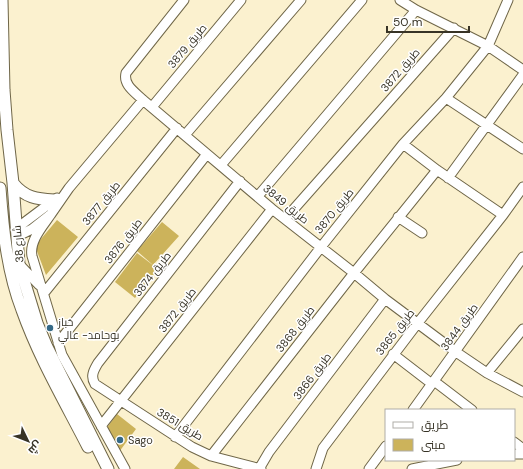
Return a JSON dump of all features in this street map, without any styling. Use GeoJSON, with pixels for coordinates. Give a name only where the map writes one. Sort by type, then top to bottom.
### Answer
{"type":"FeatureCollection","features":[{"type":"Feature","properties":{"kind":"street","name":"شارع 38"},"geometry":{"type":"LineString","coordinates":[[2,0],[2,88],[14,183],[9,264],[16,292],[28,327],[99,469]]}},
{"type":"Feature","properties":{"kind":"street","name":"طريق 3849"},"geometry":{"type":"LineString","coordinates":[[184,0],[126,73],[126,84],[272,209],[354,273],[385,300],[487,373],[523,392]]}},
{"type":"Feature","properties":{"kind":"street","name":"طريق 3879"},"geometry":{"type":"LineString","coordinates":[[152,107],[241,0]]}},
{"type":"Feature","properties":{"kind":"street"},"geometry":{"type":"LineString","coordinates":[[185,136],[301,0]]}},
{"type":"Feature","properties":{"kind":"street"},"geometry":{"type":"LineString","coordinates":[[221,165],[362,0]]}},
{"type":"Feature","properties":{"kind":"street"},"geometry":{"type":"LineString","coordinates":[[400,0],[416,10],[488,46],[523,70]]}},
{"type":"Feature","properties":{"kind":"street","name":"طريق 3870"},"geometry":{"type":"LineString","coordinates":[[175,437],[321,247],[403,144],[446,98],[488,46],[508,0]]}},
{"type":"Feature","properties":{"kind":"street"},"geometry":{"type":"LineString","coordinates":[[258,196],[416,10]]}},
{"type":"Feature","properties":{"kind":"street","name":"طريق 3872"},"geometry":{"type":"LineString","coordinates":[[285,219],[454,28]]}},
{"type":"Feature","properties":{"kind":"street"},"geometry":{"type":"LineString","coordinates":[[448,178],[523,75]]}},
{"type":"Feature","properties":{"kind":"street"},"geometry":{"type":"LineString","coordinates":[[446,98],[523,148]]}},
{"type":"Feature","properties":{"kind":"street"},"geometry":{"type":"LineString","coordinates":[[125,469],[62,355],[30,249],[34,240],[69,188],[143,100]]}},
{"type":"Feature","properties":{"kind":"street","name":"طريق 3877"},"geometry":{"type":"LineString","coordinates":[[44,293],[177,128]]}},
{"type":"Feature","properties":{"kind":"street"},"geometry":{"type":"LineString","coordinates":[[403,144],[436,170],[503,215]]}},
{"type":"Feature","properties":{"kind":"street","name":"طريق 3876"},"geometry":{"type":"LineString","coordinates":[[58,343],[207,154]]}},
{"type":"Feature","properties":{"kind":"street","name":"طريق 3868"},"geometry":{"type":"LineString","coordinates":[[210,456],[436,170]]}},
{"type":"Feature","properties":{"kind":"street","name":"طريق 3874"},"geometry":{"type":"LineString","coordinates":[[95,384],[93,374],[98,363],[240,181]]}},
{"type":"Feature","properties":{"kind":"street"},"geometry":{"type":"LineString","coordinates":[[14,183],[30,197],[54,200]]}},
{"type":"Feature","properties":{"kind":"street","name":"طريق 3865"},"geometry":{"type":"LineString","coordinates":[[316,469],[323,448],[393,354],[503,215],[523,187]]}},
{"type":"Feature","properties":{"kind":"street","name":"شارع 38"},"geometry":{"type":"LineString","coordinates":[[0,188],[19,264],[40,329],[108,469]]}},
{"type":"Feature","properties":{"kind":"street"},"geometry":{"type":"LineString","coordinates":[[11,233],[69,188]]}},
{"type":"Feature","properties":{"kind":"street","name":"طريق 3872"},"geometry":{"type":"LineString","coordinates":[[103,430],[121,401],[272,209]]}},
{"type":"Feature","properties":{"kind":"street"},"geometry":{"type":"LineString","coordinates":[[11,233],[32,230],[51,214]]}},
{"type":"Feature","properties":{"kind":"street"},"geometry":{"type":"LineString","coordinates":[[398,217],[422,233]]}},
{"type":"Feature","properties":{"kind":"street","name":"طريق 3844"},"geometry":{"type":"LineString","coordinates":[[414,409],[523,257]]}},
{"type":"Feature","properties":{"kind":"street"},"geometry":{"type":"LineString","coordinates":[[19,264],[33,278],[44,293]]}},
{"type":"Feature","properties":{"kind":"street","name":"طريق 3866"},"geometry":{"type":"LineString","coordinates":[[260,469],[269,452],[385,300]]}},
{"type":"Feature","properties":{"kind":"street"},"geometry":{"type":"LineString","coordinates":[[487,373],[523,329]]}},
{"type":"Feature","properties":{"kind":"street"},"geometry":{"type":"LineString","coordinates":[[393,354],[471,409]]}},
{"type":"Feature","properties":{"kind":"street","name":"طريق 3851"},"geometry":{"type":"LineString","coordinates":[[95,384],[175,437],[210,456],[260,469]]}},
{"type":"Feature","properties":{"kind":"street"},"geometry":{"type":"LineString","coordinates":[[87,427],[103,430]]}},
{"type":"Feature","properties":{"kind":"street"},"geometry":{"type":"LineString","coordinates":[[515,443],[523,449]]}},
{"type":"Feature","properties":{"kind":"street"},"geometry":{"type":"LineString","coordinates":[[369,469],[385,447]]}},
{"type":"Feature","properties":{"kind":"street"},"geometry":{"type":"LineString","coordinates":[[412,469],[452,461]]}},
{"type":"Feature","properties":{"kind":"building"},"geometry":{"type":"Polygon","coordinates":[[[57,220],[78,237],[46,275],[35,246],[57,220]]]}},
{"type":"Feature","properties":{"kind":"building"},"geometry":{"type":"Polygon","coordinates":[[[162,222],[179,236],[153,265],[137,251],[162,222]]]}},
{"type":"Feature","properties":{"kind":"building"},"geometry":{"type":"Polygon","coordinates":[[[137,253],[158,269],[135,298],[115,282],[137,253]]]}},
{"type":"Feature","properties":{"kind":"building","name":"Sago"},"geometry":{"type":"Polygon","coordinates":[[[117,414],[136,429],[119,452],[106,429],[117,414]]]}},
{"type":"Feature","properties":{"kind":"building"},"geometry":{"type":"Polygon","coordinates":[[[183,457],[200,469],[174,469],[183,457]]]}},
{"type":"Feature","properties":{"kind":"place","name":"خباز بوحامد- عالي"},"geometry":{"type":"Point","coordinates":[50,328]}},
{"type":"Feature","properties":{"kind":"place","name":"Sago"},"geometry":{"type":"Point","coordinates":[120,440]}}]}
